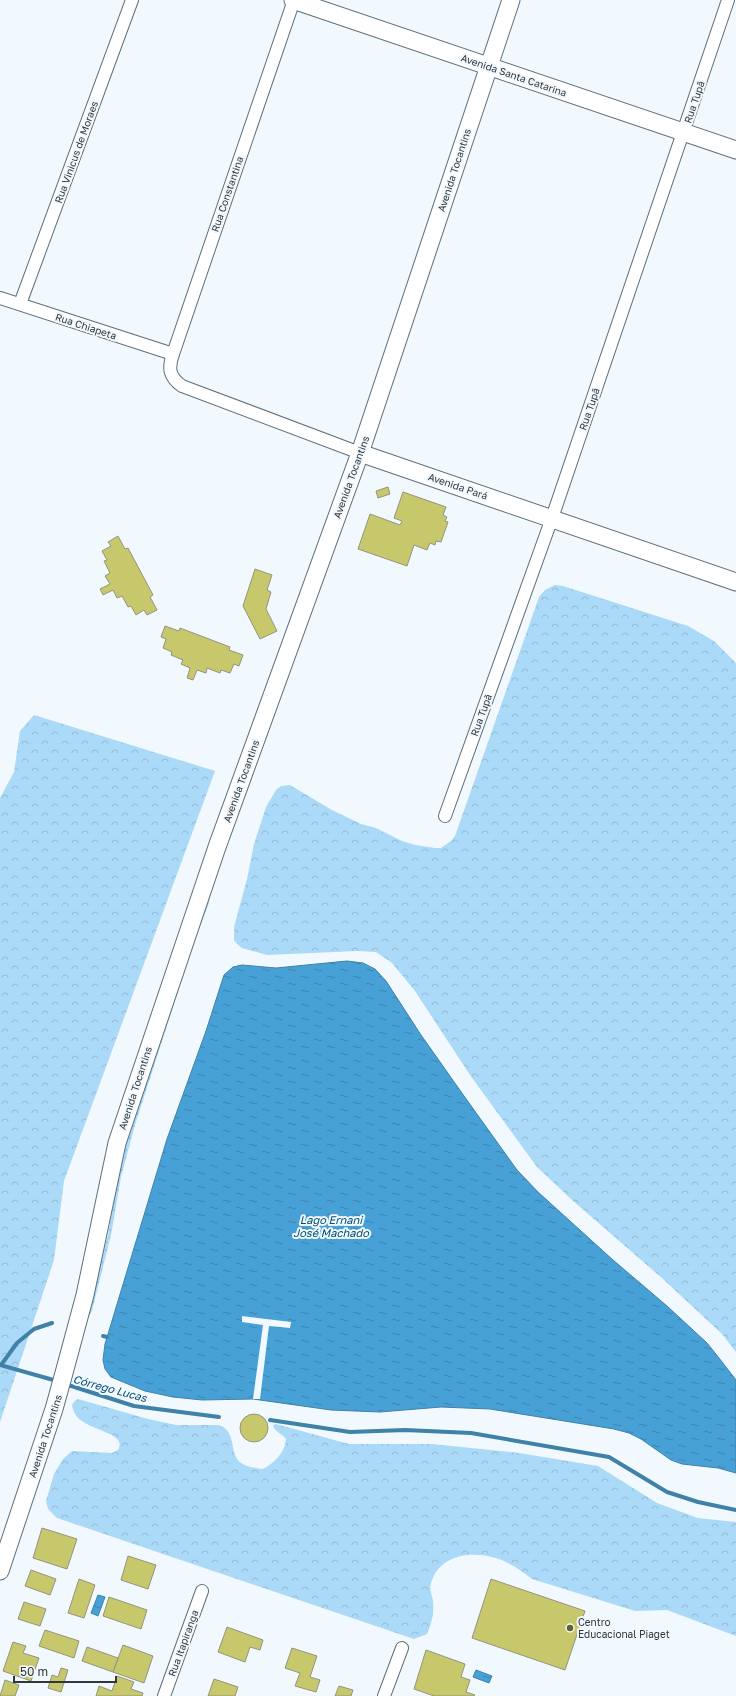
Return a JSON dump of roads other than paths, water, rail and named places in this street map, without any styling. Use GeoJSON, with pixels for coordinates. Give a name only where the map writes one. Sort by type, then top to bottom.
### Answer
{"type":"FeatureCollection","features":[{"type":"Feature","properties":{"kind":"street","name":"Rua Vinicus de Moraes"},"geometry":{"type":"LineString","coordinates":[[20,304],[132,0]]}},
{"type":"Feature","properties":{"kind":"street","name":"Avenida Santa Catarina"},"geometry":{"type":"LineString","coordinates":[[293,0],[736,150]]}},
{"type":"Feature","properties":{"kind":"street","name":"Rua Constantina"},"geometry":{"type":"LineString","coordinates":[[182,386],[176,382],[170,372],[173,354],[293,0]]}},
{"type":"Feature","properties":{"kind":"street","name":"Avenida Tocantins"},"geometry":{"type":"LineString","coordinates":[[0,1571],[54,1409],[64,1373],[85,1295],[117,1142],[217,847],[360,453],[511,0]]}},
{"type":"Feature","properties":{"kind":"street","name":"Rua Tupã"},"geometry":{"type":"LineString","coordinates":[[445,816],[552,518],[728,0]]}},
{"type":"Feature","properties":{"kind":"street","name":"Rua Chiapeta"},"geometry":{"type":"LineString","coordinates":[[1,301],[20,304],[173,354]]}},
{"type":"Feature","properties":{"kind":"street","name":"Avenida Pará"},"geometry":{"type":"LineString","coordinates":[[182,386],[360,453],[736,582]]}},
{"type":"Feature","properties":{"kind":"street","name":"Rua Itapiranga"},"geometry":{"type":"LineString","coordinates":[[164,1696],[202,1591]]}},
{"type":"Feature","properties":{"kind":"street"},"geometry":{"type":"LineString","coordinates":[[384,1696],[402,1648]]}},
{"type":"Feature","properties":{"kind":"water","name":"Lago Ernani José Machado"},"geometry":{"type":"Polygon","coordinates":[[[347,961],[363,963],[375,969],[386,981],[421,1035],[517,1170],[538,1192],[707,1343],[736,1380],[736,1473],[718,1468],[682,1464],[671,1460],[641,1439],[629,1433],[614,1429],[490,1409],[441,1407],[380,1412],[331,1410],[253,1399],[202,1400],[173,1397],[145,1391],[111,1377],[105,1369],[103,1360],[105,1344],[167,1139],[206,1031],[224,975],[233,967],[242,965],[276,968],[347,961]]]}},
{"type":"Feature","properties":{"kind":"water"},"geometry":{"type":"Polygon","coordinates":[[[98,1595],[105,1597],[98,1616],[91,1613],[98,1595]]]}},
{"type":"Feature","properties":{"kind":"water"},"geometry":{"type":"Polygon","coordinates":[[[476,1670],[492,1676],[489,1683],[473,1677],[476,1670]]]}},
{"type":"Feature","properties":{"kind":"waterway"},"geometry":{"type":"LineString","coordinates":[[1,1365],[17,1343],[34,1329],[52,1323]]}},
{"type":"Feature","properties":{"kind":"waterway"},"geometry":{"type":"LineString","coordinates":[[103,1336],[107,1337]]}},
{"type":"Feature","properties":{"kind":"waterway","name":"Córrego Lucas"},"geometry":{"type":"LineString","coordinates":[[0,1365],[57,1381]]}},
{"type":"Feature","properties":{"kind":"waterway","name":"Córrego Lucas"},"geometry":{"type":"LineString","coordinates":[[65,1384],[134,1406],[219,1417]]}},
{"type":"Feature","properties":{"kind":"waterway"},"geometry":{"type":"LineString","coordinates":[[270,1420],[350,1432],[405,1430],[471,1433],[609,1457],[667,1492],[698,1502],[736,1510]]}},
{"type":"Feature","properties":{"kind":"place","name":"Centro Educacional Piaget"},"geometry":{"type":"Point","coordinates":[570,1628]}}]}
